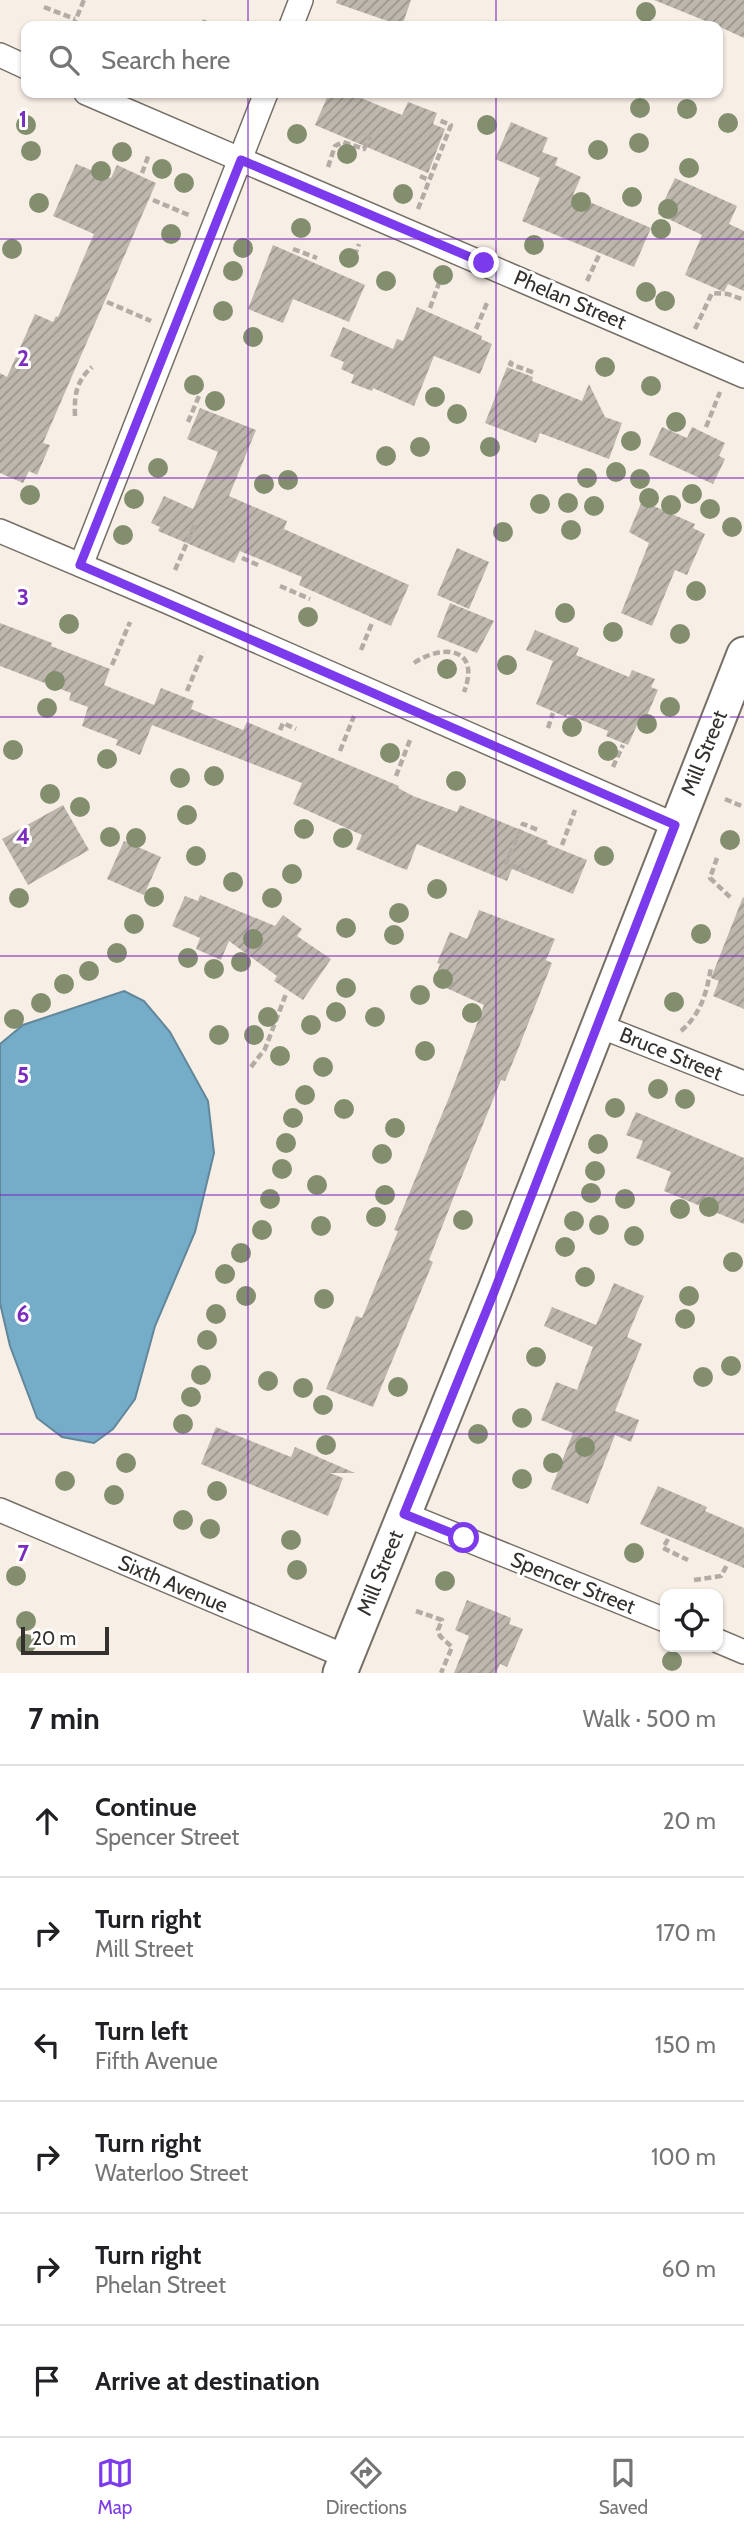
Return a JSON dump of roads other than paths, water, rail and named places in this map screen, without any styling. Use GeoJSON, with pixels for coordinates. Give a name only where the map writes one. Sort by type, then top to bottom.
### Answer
{"type":"FeatureCollection","features":[{"type":"Feature","properties":{"kind":"main road","name":"Mill Street"},"geometry":{"type":"LineString","coordinates":[[344,1665],[499,1279],[744,654]]}},
{"type":"Feature","properties":{"kind":"street"},"geometry":{"type":"LineString","coordinates":[[293,21],[301,0]]}},
{"type":"Feature","properties":{"kind":"street"},"geometry":{"type":"LineString","coordinates":[[0,55],[21,65]]}},
{"type":"Feature","properties":{"kind":"street","name":"Phelan Street"},"geometry":{"type":"LineString","coordinates":[[98,98],[744,376]]}},
{"type":"Feature","properties":{"kind":"street"},"geometry":{"type":"LineString","coordinates":[[80,565],[264,98]]}},
{"type":"Feature","properties":{"kind":"street"},"geometry":{"type":"LineString","coordinates":[[0,531],[675,825]]}},
{"type":"Feature","properties":{"kind":"street","name":"Bruce Street"},"geometry":{"type":"LineString","coordinates":[[597,1025],[744,1083]]}},
{"type":"Feature","properties":{"kind":"street","name":"Sixth Avenue"},"geometry":{"type":"LineString","coordinates":[[0,1510],[344,1665]]}},
{"type":"Feature","properties":{"kind":"street","name":"Spencer Street"},"geometry":{"type":"LineString","coordinates":[[404,1514],[660,1618]]}},
{"type":"Feature","properties":{"kind":"street"},"geometry":{"type":"LineString","coordinates":[[723,1643],[744,1652]]}},
{"type":"Feature","properties":{"kind":"water"},"geometry":{"type":"Polygon","coordinates":[[[124,991],[144,1001],[170,1032],[208,1101],[214,1153],[195,1232],[155,1326],[135,1399],[113,1429],[94,1443],[62,1437],[37,1418],[10,1346],[0,1303],[0,1044],[23,1025],[124,991]]]}}]}
